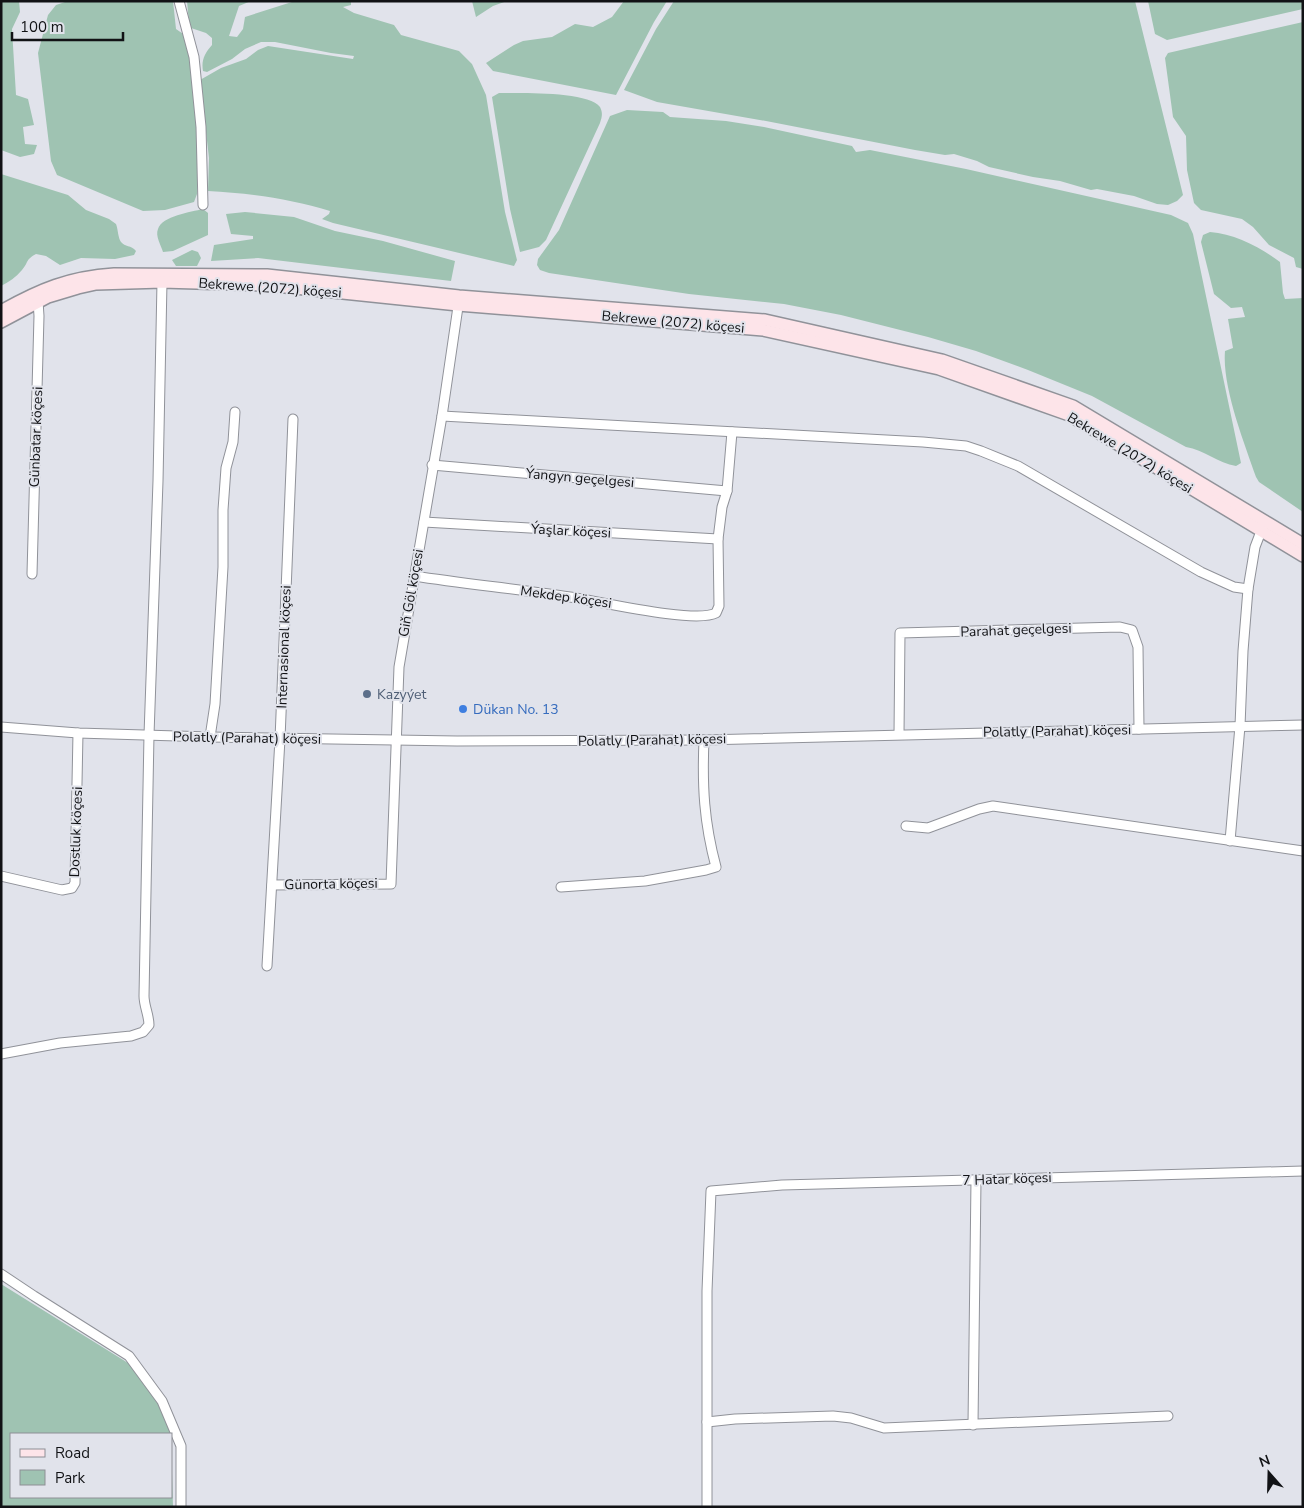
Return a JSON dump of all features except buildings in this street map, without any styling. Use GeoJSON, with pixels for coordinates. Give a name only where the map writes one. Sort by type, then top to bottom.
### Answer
{"type":"FeatureCollection","features":[{"type":"Feature","properties":{"kind":"main road","name":"Bekrewe (2072) köçesi"},"geometry":{"type":"LineString","coordinates":[[1,311],[22,299],[60,283],[76,278],[114,274],[267,275],[459,300]]}},
{"type":"Feature","properties":{"kind":"main road","name":"Bekrewe (2072) köçesi"},"geometry":{"type":"LineString","coordinates":[[1,322],[38,301],[78,288],[96,284],[162,282],[266,285],[765,320],[942,360],[1073,406],[1263,526],[1303,556]]}},
{"type":"Feature","properties":{"kind":"main road","name":"Bekrewe (2072) köçesi"},"geometry":{"type":"LineString","coordinates":[[1263,526],[1303,544]]}},
{"type":"Feature","properties":{"kind":"street"},"geometry":{"type":"LineString","coordinates":[[179,1],[194,57],[200,127],[203,204]]}},
{"type":"Feature","properties":{"kind":"street"},"geometry":{"type":"LineString","coordinates":[[1,1054],[69,1042],[132,1036],[147,1029],[149,1020],[144,1008],[144,996],[149,735],[158,491],[162,282]]}},
{"type":"Feature","properties":{"kind":"street","name":"Giň Göl köçesi"},"geometry":{"type":"LineString","coordinates":[[391,884],[399,667],[432,465],[442,416],[459,300]]}},
{"type":"Feature","properties":{"kind":"street","name":"Günbatar köçesi"},"geometry":{"type":"LineString","coordinates":[[32,574],[38,301]]}},
{"type":"Feature","properties":{"kind":"street"},"geometry":{"type":"LineString","coordinates":[[210,737],[215,704],[223,577],[223,510],[226,468],[232,442],[235,412]]}},
{"type":"Feature","properties":{"kind":"street"},"geometry":{"type":"LineString","coordinates":[[442,416],[924,442],[966,446],[1018,466],[1201,572],[1234,587],[1248,589]]}},
{"type":"Feature","properties":{"kind":"street","name":"Internasional köçesi"},"geometry":{"type":"LineString","coordinates":[[267,966],[280,739],[293,419]]}},
{"type":"Feature","properties":{"kind":"street"},"geometry":{"type":"LineString","coordinates":[[718,539],[722,507],[727,491],[732,432]]}},
{"type":"Feature","properties":{"kind":"street","name":"Ýangyn geçelgesi"},"geometry":{"type":"LineString","coordinates":[[432,465],[727,491]]}},
{"type":"Feature","properties":{"kind":"street","name":"Ýaşlar köçesi"},"geometry":{"type":"LineString","coordinates":[[424,522],[718,539]]}},
{"type":"Feature","properties":{"kind":"street"},"geometry":{"type":"LineString","coordinates":[[1230,841],[1240,726],[1248,589],[1255,547],[1263,526]]}},
{"type":"Feature","properties":{"kind":"street","name":"Mekdep köçesi"},"geometry":{"type":"LineString","coordinates":[[414,576],[570,597],[684,615],[707,616],[716,613],[719,606],[718,539]]}},
{"type":"Feature","properties":{"kind":"street","name":"Parahat geçelgesi"},"geometry":{"type":"LineString","coordinates":[[899,734],[900,633],[1120,627],[1132,630],[1138,647],[1140,729]]}},
{"type":"Feature","properties":{"kind":"street","name":"Polatly (Parahat) köçesi"},"geometry":{"type":"LineString","coordinates":[[1,728],[78,733],[280,739],[704,740],[1303,725]]}},
{"type":"Feature","properties":{"kind":"street","name":"Dostluk köçesi"},"geometry":{"type":"LineString","coordinates":[[1,876],[62,890],[72,888],[75,883],[78,733]]}},
{"type":"Feature","properties":{"kind":"street"},"geometry":{"type":"LineString","coordinates":[[561,887],[644,881],[716,867],[709,844],[704,798],[704,740]]}},
{"type":"Feature","properties":{"kind":"street"},"geometry":{"type":"LineString","coordinates":[[906,826],[928,828],[979,809],[993,806],[1303,851]]}},
{"type":"Feature","properties":{"kind":"street","name":"Günorta köçesi"},"geometry":{"type":"LineString","coordinates":[[272,885],[391,884]]}},
{"type":"Feature","properties":{"kind":"street","name":"7 Hatar köçesi"},"geometry":{"type":"LineString","coordinates":[[707,1422],[707,1291],[711,1191],[782,1185],[1303,1171]]}},
{"type":"Feature","properties":{"kind":"street"},"geometry":{"type":"LineString","coordinates":[[973,1425],[976,1180]]}},
{"type":"Feature","properties":{"kind":"street"},"geometry":{"type":"LineString","coordinates":[[1,1274],[129,1356],[162,1401],[181,1446],[181,1507]]}},
{"type":"Feature","properties":{"kind":"street"},"geometry":{"type":"LineString","coordinates":[[706,1507],[707,1422],[735,1419],[833,1416],[851,1418],[884,1428],[1168,1416]]}},
{"type":"Feature","properties":{"kind":"green space"},"geometry":{"type":"Polygon","coordinates":[[[1,1],[19,1],[20,12],[12,29],[16,95],[28,99],[34,125],[23,127],[25,144],[37,145],[34,154],[20,157],[1,150],[1,1]]]}},
{"type":"Feature","properties":{"kind":"green space"},"geometry":{"type":"Polygon","coordinates":[[[68,1],[173,1],[176,29],[186,36],[190,47],[197,127],[197,194],[194,202],[165,210],[143,211],[57,175],[51,161],[38,53],[48,15],[56,5],[68,1]]]}},
{"type":"Feature","properties":{"kind":"green space"},"geometry":{"type":"Polygon","coordinates":[[[187,1],[251,1],[239,6],[229,36],[237,37],[243,29],[245,17],[295,1],[351,1],[351,5],[343,7],[354,13],[394,25],[401,35],[459,51],[472,64],[486,95],[505,212],[517,260],[514,266],[333,223],[322,219],[330,211],[300,203],[239,193],[208,191],[209,158],[200,80],[221,68],[246,59],[258,50],[268,46],[353,59],[354,56],[275,42],[261,42],[245,49],[232,59],[207,72],[203,71],[203,60],[212,45],[212,38],[206,33],[191,28],[187,1]]]}},
{"type":"Feature","properties":{"kind":"green space"},"geometry":{"type":"Polygon","coordinates":[[[472,1],[507,1],[493,6],[476,17],[472,1]]]}},
{"type":"Feature","properties":{"kind":"green space"},"geometry":{"type":"Polygon","coordinates":[[[624,1],[667,1],[616,95],[493,71],[486,63],[523,41],[552,37],[575,24],[593,27],[612,17],[624,1]]]}},
{"type":"Feature","properties":{"kind":"green space"},"geometry":{"type":"Polygon","coordinates":[[[674,1],[1135,1],[1183,195],[1177,201],[1168,205],[1157,204],[1134,196],[1097,189],[1091,190],[1060,181],[989,167],[954,154],[945,155],[915,150],[657,102],[624,90],[656,29],[674,1]]]}},
{"type":"Feature","properties":{"kind":"green space"},"geometry":{"type":"Polygon","coordinates":[[[1148,1],[1303,1],[1303,9],[1167,40],[1155,34],[1148,1]]]}},
{"type":"Feature","properties":{"kind":"green space"},"geometry":{"type":"Polygon","coordinates":[[[1303,22],[1303,269],[1296,267],[1294,258],[1269,245],[1253,227],[1242,219],[1201,210],[1194,203],[1187,170],[1186,136],[1173,117],[1165,58],[1168,53],[1303,22]]]}},
{"type":"Feature","properties":{"kind":"green space"},"geometry":{"type":"Polygon","coordinates":[[[499,93],[537,93],[582,98],[600,107],[602,113],[600,123],[546,240],[539,247],[520,252],[510,209],[492,97],[499,93]]]}},
{"type":"Feature","properties":{"kind":"green space"},"geometry":{"type":"Polygon","coordinates":[[[627,110],[663,112],[670,117],[726,121],[764,127],[852,146],[856,152],[870,150],[966,169],[1171,215],[1188,223],[1193,234],[1241,463],[1236,466],[1229,464],[1186,447],[1092,396],[1028,370],[976,351],[928,337],[841,315],[784,304],[689,294],[549,273],[540,270],[537,265],[538,259],[559,230],[610,116],[627,110]]]}},
{"type":"Feature","properties":{"kind":"green space"},"geometry":{"type":"Polygon","coordinates":[[[1,174],[68,195],[86,210],[109,219],[116,224],[121,242],[136,251],[134,255],[115,259],[81,258],[60,265],[46,256],[36,254],[17,275],[1,286],[1,174]]]}},
{"type":"Feature","properties":{"kind":"green space"},"geometry":{"type":"Polygon","coordinates":[[[203,209],[208,213],[208,235],[173,251],[163,252],[157,235],[161,225],[178,215],[203,209]]]}},
{"type":"Feature","properties":{"kind":"green space"},"geometry":{"type":"Polygon","coordinates":[[[245,212],[294,217],[335,231],[383,241],[455,261],[451,281],[258,258],[211,261],[214,245],[253,239],[253,236],[231,234],[226,214],[245,212]]]}},
{"type":"Feature","properties":{"kind":"green space"},"geometry":{"type":"Polygon","coordinates":[[[1210,232],[1238,238],[1272,256],[1280,262],[1285,299],[1303,298],[1303,512],[1259,482],[1240,431],[1227,381],[1225,351],[1233,348],[1228,319],[1245,317],[1242,307],[1231,308],[1214,294],[1201,242],[1203,235],[1210,232]]]}},
{"type":"Feature","properties":{"kind":"green space"},"geometry":{"type":"Polygon","coordinates":[[[192,250],[198,252],[201,258],[197,266],[176,266],[172,260],[192,250]]]}},
{"type":"Feature","properties":{"kind":"green space"},"geometry":{"type":"Polygon","coordinates":[[[1,1284],[135,1368],[148,1383],[158,1400],[171,1433],[10,1433],[10,1498],[172,1498],[172,1473],[173,1507],[1,1507],[1,1284]]]}},
{"type":"Feature","properties":{"kind":"place","name":"Kazyýet"},"geometry":{"type":"Point","coordinates":[367,694]}},
{"type":"Feature","properties":{"kind":"place","name":"Dükan No. 13"},"geometry":{"type":"Point","coordinates":[463,709]}}]}
